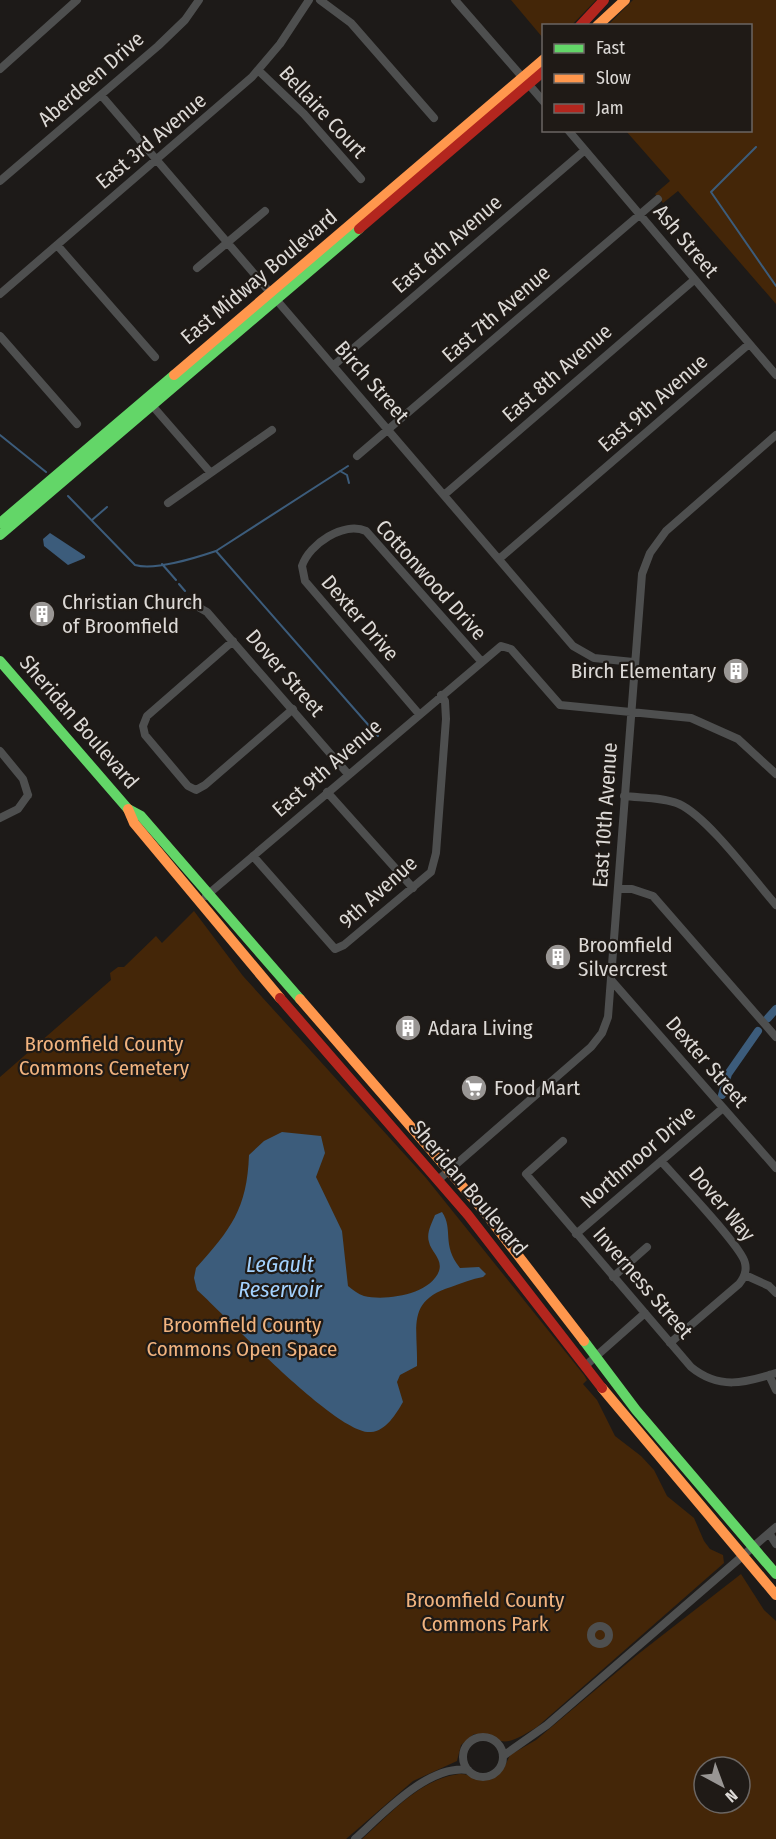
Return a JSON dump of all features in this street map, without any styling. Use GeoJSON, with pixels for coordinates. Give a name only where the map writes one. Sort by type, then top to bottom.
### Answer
{"type":"FeatureCollection","features":[{"type":"Feature","properties":{"kind":"main road"},"geometry":{"type":"LineString","coordinates":[[582,24],[604,0]]}},
{"type":"Feature","properties":{"kind":"main road"},"geometry":{"type":"LineString","coordinates":[[599,24],[625,0]]}},
{"type":"Feature","properties":{"kind":"main road","name":"East Midway Boulevard"},"geometry":{"type":"LineString","coordinates":[[0,523],[149,401],[525,81],[542,60]]}},
{"type":"Feature","properties":{"kind":"main road","name":"East Midway Boulevard"},"geometry":{"type":"LineString","coordinates":[[525,81],[542,72]]}},
{"type":"Feature","properties":{"kind":"main road","name":"East Midway Boulevard"},"geometry":{"type":"LineString","coordinates":[[0,535],[149,401]]}},
{"type":"Feature","properties":{"kind":"main road","name":"Sheridan Boulevard"},"geometry":{"type":"LineString","coordinates":[[0,661],[128,808],[141,816],[209,893],[449,1170],[521,1256],[663,1443],[776,1574]]}},
{"type":"Feature","properties":{"kind":"main road","name":"Sheridan Boulevard"},"geometry":{"type":"LineString","coordinates":[[128,808],[134,823],[198,903],[501,1254],[654,1455],[776,1595]]}},
{"type":"Feature","properties":{"kind":"street"},"geometry":{"type":"LineString","coordinates":[[0,69],[77,0]]}},
{"type":"Feature","properties":{"kind":"street","name":"Aberdeen Drive"},"geometry":{"type":"LineString","coordinates":[[0,181],[178,28],[199,0]]}},
{"type":"Feature","properties":{"kind":"street","name":"East 3rd Avenue"},"geometry":{"type":"LineString","coordinates":[[0,294],[258,70],[280,44],[309,0]]}},
{"type":"Feature","properties":{"kind":"street"},"geometry":{"type":"LineString","coordinates":[[320,0],[351,23],[434,118]]}},
{"type":"Feature","properties":{"kind":"street"},"geometry":{"type":"LineString","coordinates":[[455,0],[542,101]]}},
{"type":"Feature","properties":{"kind":"street","name":"Bellaire Court"},"geometry":{"type":"LineString","coordinates":[[258,70],[304,114],[361,179]]}},
{"type":"Feature","properties":{"kind":"street","name":"Birch Street"},"geometry":{"type":"LineString","coordinates":[[101,94],[578,650],[594,658],[633,662]]}},
{"type":"Feature","properties":{"kind":"street","name":"Ash Street"},"geometry":{"type":"LineString","coordinates":[[570,132],[776,375]]}},
{"type":"Feature","properties":{"kind":"street","name":"East 6th Avenue"},"geometry":{"type":"LineString","coordinates":[[333,365],[585,150]]}},
{"type":"Feature","properties":{"kind":"street","name":"East 7th Avenue"},"geometry":{"type":"LineString","coordinates":[[357,456],[658,199]]}},
{"type":"Feature","properties":{"kind":"street"},"geometry":{"type":"LineString","coordinates":[[197,268],[265,211]]}},
{"type":"Feature","properties":{"kind":"street"},"geometry":{"type":"LineString","coordinates":[[57,245],[155,357]]}},
{"type":"Feature","properties":{"kind":"street","name":"East 8th Avenue"},"geometry":{"type":"LineString","coordinates":[[444,495],[694,280]]}},
{"type":"Feature","properties":{"kind":"street"},"geometry":{"type":"LineString","coordinates":[[0,336],[77,424]]}},
{"type":"Feature","properties":{"kind":"street","name":"East 9th Avenue"},"geometry":{"type":"LineString","coordinates":[[499,559],[749,344]]}},
{"type":"Feature","properties":{"kind":"street"},"geometry":{"type":"LineString","coordinates":[[149,401],[210,472]]}},
{"type":"Feature","properties":{"kind":"street"},"geometry":{"type":"LineString","coordinates":[[168,503],[272,430]]}},
{"type":"Feature","properties":{"kind":"street","name":"East 10th Avenue"},"geometry":{"type":"LineString","coordinates":[[438,1180],[599,1038],[608,1017],[640,583],[646,563],[657,542],[681,517],[776,435]]}},
{"type":"Feature","properties":{"kind":"street","name":"Cottonwood Drive"},"geometry":{"type":"LineString","coordinates":[[321,543],[343,529],[353,527],[366,531],[481,661]]}},
{"type":"Feature","properties":{"kind":"street","name":"Dexter Drive"},"geometry":{"type":"LineString","coordinates":[[321,543],[304,559],[302,574],[304,581],[419,714]]}},
{"type":"Feature","properties":{"kind":"street","name":"Dover Street"},"geometry":{"type":"LineString","coordinates":[[191,603],[196,603],[207,612],[348,774]]}},
{"type":"Feature","properties":{"kind":"street"},"geometry":{"type":"LineString","coordinates":[[233,641],[144,721],[145,735],[188,786],[196,790],[205,785],[293,709]]}},
{"type":"Feature","properties":{"kind":"street","name":"East 9th Avenue"},"geometry":{"type":"LineString","coordinates":[[198,903],[497,647],[509,647],[560,705],[630,711]]}},
{"type":"Feature","properties":{"kind":"street","name":"9th Avenue"},"geometry":{"type":"LineString","coordinates":[[253,856],[335,949],[344,945],[413,888],[431,872],[436,853],[446,719],[445,701],[441,695]]}},
{"type":"Feature","properties":{"kind":"street"},"geometry":{"type":"LineString","coordinates":[[630,711],[685,717],[710,724],[738,739],[776,774]]}},
{"type":"Feature","properties":{"kind":"street"},"geometry":{"type":"LineString","coordinates":[[0,752],[23,779],[28,795]]}},
{"type":"Feature","properties":{"kind":"street"},"geometry":{"type":"LineString","coordinates":[[327,792],[413,888]]}},
{"type":"Feature","properties":{"kind":"street"},"geometry":{"type":"LineString","coordinates":[[28,795],[37,798]]}},
{"type":"Feature","properties":{"kind":"street"},"geometry":{"type":"LineString","coordinates":[[0,818],[18,809],[28,795]]}},
{"type":"Feature","properties":{"kind":"street"},"geometry":{"type":"LineString","coordinates":[[624,796],[664,800],[688,809],[704,823],[776,905]]}},
{"type":"Feature","properties":{"kind":"street"},"geometry":{"type":"LineString","coordinates":[[618,889],[632,889],[653,896],[776,1037]]}},
{"type":"Feature","properties":{"kind":"street","name":"Dexter Street"},"geometry":{"type":"LineString","coordinates":[[611,980],[776,1168]]}},
{"type":"Feature","properties":{"kind":"street","name":"Northmoor Drive"},"geometry":{"type":"LineString","coordinates":[[576,1234],[723,1108]]}},
{"type":"Feature","properties":{"kind":"street","name":"Inverness Street"},"geometry":{"type":"LineString","coordinates":[[563,1141],[526,1174],[692,1367],[709,1379],[730,1384],[751,1381],[773,1374]]}},
{"type":"Feature","properties":{"kind":"street","name":"Dover Way"},"geometry":{"type":"LineString","coordinates":[[661,1161],[740,1252],[746,1265],[745,1275]]}},
{"type":"Feature","properties":{"kind":"street"},"geometry":{"type":"LineString","coordinates":[[613,1277],[647,1247]]}},
{"type":"Feature","properties":{"kind":"street"},"geometry":{"type":"LineString","coordinates":[[670,1342],[739,1284],[745,1275],[762,1281],[776,1293]]}},
{"type":"Feature","properties":{"kind":"street"},"geometry":{"type":"LineString","coordinates":[[585,1366],[645,1313]]}},
{"type":"Feature","properties":{"kind":"street"},"geometry":{"type":"LineString","coordinates":[[773,1374],[776,1390]]}},
{"type":"Feature","properties":{"kind":"street"},"geometry":{"type":"LineString","coordinates":[[503,1756],[498,1744],[489,1738],[477,1738],[466,1745],[463,1759],[468,1770],[476,1776],[489,1776],[499,1769],[503,1756],[547,1725],[743,1558],[776,1527]]}},
{"type":"Feature","properties":{"kind":"street"},"geometry":{"type":"LineString","coordinates":[[769,1533],[776,1544]]}},
{"type":"Feature","properties":{"kind":"street"},"geometry":{"type":"LineString","coordinates":[[498,1744],[522,1741]]}},
{"type":"Feature","properties":{"kind":"street"},"geometry":{"type":"LineString","coordinates":[[355,1839],[418,1785],[442,1774],[463,1759]]}},
{"type":"Feature","properties":{"kind":"street"},"geometry":{"type":"LineString","coordinates":[[442,1774],[468,1770]]}},
{"type":"Feature","properties":{"kind":"green space"},"geometry":{"type":"Polygon","coordinates":[[[511,0],[596,0],[573,24],[542,24],[542,37],[511,0]]]}},
{"type":"Feature","properties":{"kind":"green space"},"geometry":{"type":"Polygon","coordinates":[[[633,0],[776,0],[776,304],[678,191],[663,203],[655,194],[670,181],[627,132],[752,132],[752,24],[609,24],[633,0]]]}},
{"type":"Feature","properties":{"kind":"green space","name":"Broomfield County Commons Open Space"},"geometry":{"type":"Polygon","coordinates":[[[194,911],[243,976],[426,1178],[584,1375],[587,1380],[583,1384],[597,1400],[615,1436],[641,1456],[654,1470],[667,1496],[694,1518],[704,1541],[710,1549],[723,1555],[724,1563],[537,1727],[510,1741],[474,1734],[461,1745],[457,1761],[413,1781],[346,1839],[0,1839],[0,1077],[111,980],[110,973],[118,967],[124,967],[156,936],[162,943],[194,911]]]}},
{"type":"Feature","properties":{"kind":"green space","name":"Broomfield County Commons Park"},"geometry":{"type":"Polygon","coordinates":[[[741,1574],[764,1610],[776,1621],[776,1839],[362,1839],[418,1790],[445,1777],[459,1774],[490,1780],[504,1768],[510,1755],[536,1740],[637,1655],[741,1574]]]}},
{"type":"Feature","properties":{"kind":"water"},"geometry":{"type":"Polygon","coordinates":[[[50,533],[85,558],[68,565],[44,546],[43,539],[50,533]]]}},
{"type":"Feature","properties":{"kind":"water","name":"LeGault Reservoir"},"geometry":{"type":"Polygon","coordinates":[[[282,1132],[321,1136],[325,1153],[316,1177],[342,1231],[348,1286],[356,1292],[364,1296],[395,1297],[417,1291],[434,1279],[440,1267],[430,1246],[428,1235],[435,1215],[442,1212],[447,1225],[451,1252],[460,1268],[479,1267],[486,1274],[437,1293],[421,1308],[416,1328],[417,1366],[400,1375],[397,1382],[403,1402],[390,1421],[376,1431],[355,1428],[334,1415],[282,1372],[197,1290],[194,1278],[196,1268],[228,1229],[241,1204],[248,1174],[249,1155],[264,1141],[282,1132]]]}},
{"type":"Feature","properties":{"kind":"waterway"},"geometry":{"type":"LineString","coordinates":[[756,147],[711,192],[776,286]]}},
{"type":"Feature","properties":{"kind":"waterway"},"geometry":{"type":"LineString","coordinates":[[0,435],[46,472]]}},
{"type":"Feature","properties":{"kind":"waterway"},"geometry":{"type":"LineString","coordinates":[[68,496],[135,565],[153,566],[175,563],[216,551],[348,466]]}},
{"type":"Feature","properties":{"kind":"waterway"},"geometry":{"type":"LineString","coordinates":[[340,471],[347,475],[349,483]]}},
{"type":"Feature","properties":{"kind":"waterway"},"geometry":{"type":"LineString","coordinates":[[92,520],[107,507]]}},
{"type":"Feature","properties":{"kind":"waterway"},"geometry":{"type":"LineString","coordinates":[[216,551],[378,736]]}},
{"type":"Feature","properties":{"kind":"waterway"},"geometry":{"type":"LineString","coordinates":[[162,564],[176,580]]}},
{"type":"Feature","properties":{"kind":"waterway"},"geometry":{"type":"LineString","coordinates":[[179,584],[185,591]]}},
{"type":"Feature","properties":{"kind":"waterway"},"geometry":{"type":"LineString","coordinates":[[768,1018],[776,1009]]}},
{"type":"Feature","properties":{"kind":"waterway"},"geometry":{"type":"LineString","coordinates":[[722,1095],[728,1074],[758,1031]]}},
{"type":"Feature","properties":{"kind":"traffic: fast"},"geometry":{"type":"LineString","coordinates":[[0,535],[359,229]]}},
{"type":"Feature","properties":{"kind":"traffic: fast"},"geometry":{"type":"LineString","coordinates":[[0,523],[174,375]]}},
{"type":"Feature","properties":{"kind":"traffic: fast"},"geometry":{"type":"LineString","coordinates":[[0,661],[128,809],[141,816],[300,999]]}},
{"type":"Feature","properties":{"kind":"traffic: fast"},"geometry":{"type":"LineString","coordinates":[[584,1341],[636,1410],[776,1574]]}},
{"type":"Feature","properties":{"kind":"traffic: slow"},"geometry":{"type":"LineString","coordinates":[[599,24],[625,0]]}},
{"type":"Feature","properties":{"kind":"traffic: slow"},"geometry":{"type":"LineString","coordinates":[[174,375],[542,61]]}},
{"type":"Feature","properties":{"kind":"traffic: slow"},"geometry":{"type":"LineString","coordinates":[[128,809],[134,823],[280,998]]}},
{"type":"Feature","properties":{"kind":"traffic: slow"},"geometry":{"type":"LineString","coordinates":[[300,999],[483,1210],[584,1341]]}},
{"type":"Feature","properties":{"kind":"traffic: slow"},"geometry":{"type":"LineString","coordinates":[[602,1388],[776,1595]]}},
{"type":"Feature","properties":{"kind":"traffic: jam"},"geometry":{"type":"LineString","coordinates":[[582,24],[604,0]]}},
{"type":"Feature","properties":{"kind":"traffic: jam"},"geometry":{"type":"LineString","coordinates":[[359,229],[542,73]]}},
{"type":"Feature","properties":{"kind":"traffic: jam"},"geometry":{"type":"LineString","coordinates":[[280,998],[468,1215],[602,1388]]}},
{"type":"Feature","properties":{"kind":"place","name":"Christian Church of Broomfield"},"geometry":{"type":"Point","coordinates":[42,614]}},
{"type":"Feature","properties":{"kind":"place","name":"Birch Elementary"},"geometry":{"type":"Point","coordinates":[736,671]}},
{"type":"Feature","properties":{"kind":"place","name":"Broomfield Silvercrest"},"geometry":{"type":"Point","coordinates":[558,957]}},
{"type":"Feature","properties":{"kind":"place","name":"Adara Living"},"geometry":{"type":"Point","coordinates":[408,1028]}},
{"type":"Feature","properties":{"kind":"place","name":"Food Mart"},"geometry":{"type":"Point","coordinates":[474,1088]}},
{"type":"Feature","properties":{"kind":"park label","name":"Broomfield County Commons Cemetery"},"geometry":{"type":"Point","coordinates":[104,1056]}}]}
